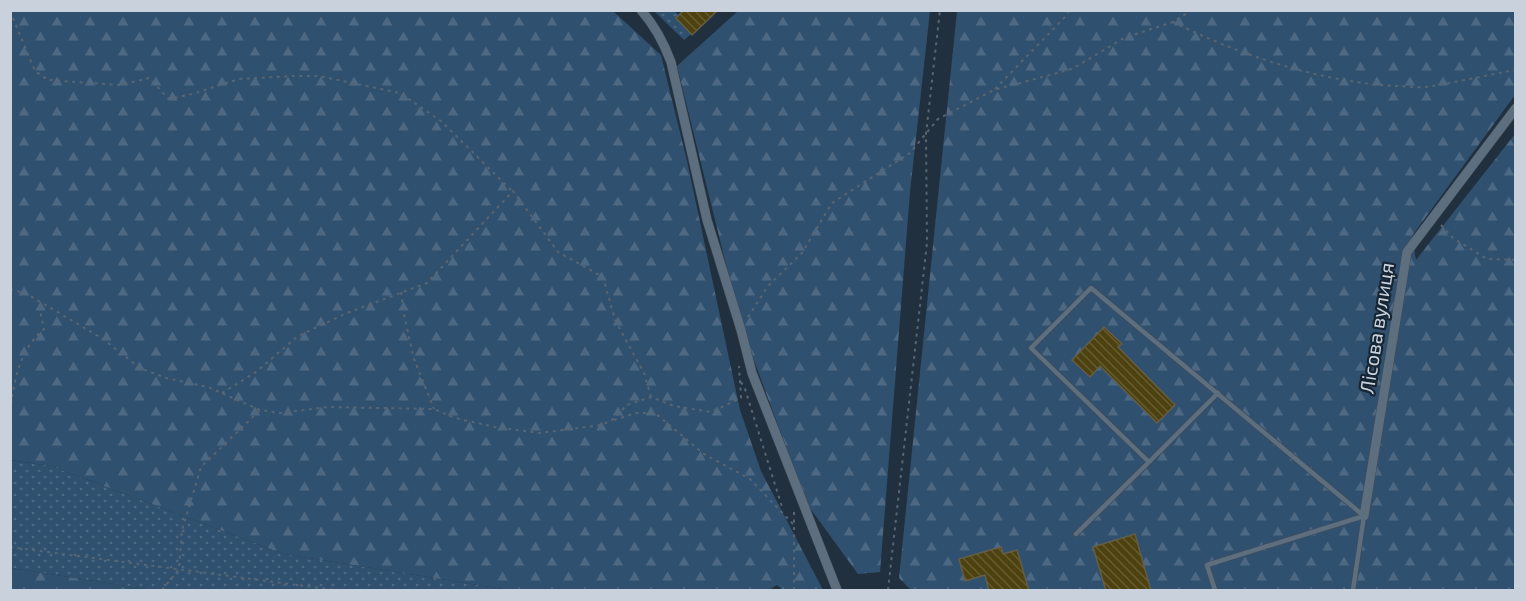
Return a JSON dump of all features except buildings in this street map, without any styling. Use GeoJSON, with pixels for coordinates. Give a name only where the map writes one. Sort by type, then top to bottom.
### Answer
{"type":"FeatureCollection","features":[{"type":"Feature","properties":{"kind":"street"},"geometry":{"type":"LineString","coordinates":[[641,10],[651,22],[668,53],[706,220],[741,330],[752,373],[837,591]]}},
{"type":"Feature","properties":{"kind":"street","name":"Лісова вулиця"},"geometry":{"type":"LineString","coordinates":[[1364,516],[1407,252],[1515,108]]}},
{"type":"Feature","properties":{"kind":"lane"},"geometry":{"type":"LineString","coordinates":[[1149,462],[1031,348],[1091,288],[1364,516]]}},
{"type":"Feature","properties":{"kind":"lane"},"geometry":{"type":"LineString","coordinates":[[1076,534],[1218,393]]}},
{"type":"Feature","properties":{"kind":"lane"},"geometry":{"type":"LineString","coordinates":[[1215,591],[1208,565],[1364,516]]}},
{"type":"Feature","properties":{"kind":"lane"},"geometry":{"type":"LineString","coordinates":[[1353,591],[1364,516]]}},
{"type":"Feature","properties":{"kind":"path"},"geometry":{"type":"LineString","coordinates":[[888,591],[927,243],[926,134],[940,10]]}},
{"type":"Feature","properties":{"kind":"path"},"geometry":{"type":"LineString","coordinates":[[994,90],[1065,17],[1069,10]]}},
{"type":"Feature","properties":{"kind":"path"},"geometry":{"type":"LineString","coordinates":[[741,330],[768,286],[802,253],[832,202],[910,153],[938,119],[994,90],[1072,69],[1124,38],[1173,22],[1192,10]]}},
{"type":"Feature","properties":{"kind":"path"},"geometry":{"type":"LineString","coordinates":[[10,11],[35,71],[48,80],[120,85],[149,78],[169,99],[239,79],[291,76],[319,76],[400,93],[441,121],[513,191],[558,252],[603,277],[615,321],[644,373],[651,397]]}},
{"type":"Feature","properties":{"kind":"path"},"geometry":{"type":"LineString","coordinates":[[1173,22],[1213,42],[1266,60],[1372,85],[1424,87],[1515,70]]}},
{"type":"Feature","properties":{"kind":"path"},"geometry":{"type":"LineString","coordinates":[[222,393],[256,372],[298,336],[347,313],[427,283],[513,191]]}},
{"type":"Feature","properties":{"kind":"path"},"geometry":{"type":"LineString","coordinates":[[1433,216],[1453,238],[1487,259],[1515,260]]}},
{"type":"Feature","properties":{"kind":"path"},"geometry":{"type":"LineString","coordinates":[[10,289],[27,294],[103,339],[140,368],[166,378],[208,387],[260,410],[280,412],[328,407],[435,409],[455,418],[495,427],[539,433],[592,427],[636,414],[655,413],[704,454],[750,479],[793,524]]}},
{"type":"Feature","properties":{"kind":"path"},"geometry":{"type":"LineString","coordinates":[[401,292],[414,359],[435,409]]}},
{"type":"Feature","properties":{"kind":"path"},"geometry":{"type":"LineString","coordinates":[[10,412],[14,379],[31,340],[44,329],[38,301]]}},
{"type":"Feature","properties":{"kind":"path"},"geometry":{"type":"LineString","coordinates":[[612,420],[627,405],[651,397],[674,405],[711,412],[741,398],[738,359]]}},
{"type":"Feature","properties":{"kind":"path"},"geometry":{"type":"LineString","coordinates":[[740,381],[745,389],[784,513]]}},
{"type":"Feature","properties":{"kind":"path"},"geometry":{"type":"LineString","coordinates":[[162,591],[179,569],[182,530],[201,467],[260,410]]}},
{"type":"Feature","properties":{"kind":"path"},"geometry":{"type":"LineString","coordinates":[[10,462],[10,483]]}},
{"type":"Feature","properties":{"kind":"path"},"geometry":{"type":"LineString","coordinates":[[794,504],[794,591]]}},
{"type":"Feature","properties":{"kind":"path"},"geometry":{"type":"LineString","coordinates":[[10,547],[335,591]]}},
{"type":"Feature","properties":{"kind":"green space"},"geometry":{"type":"Polygon","coordinates":[[[10,11],[613,11],[661,55],[687,161],[740,410],[761,471],[823,590],[783,590],[777,585],[769,590],[509,590],[284,554],[51,466],[11,460],[10,11]]]}},
{"type":"Feature","properties":{"kind":"green space"},"geometry":{"type":"Polygon","coordinates":[[[654,11],[674,11],[679,15],[676,18],[691,34],[684,40],[654,11]]]}},
{"type":"Feature","properties":{"kind":"green space"},"geometry":{"type":"Polygon","coordinates":[[[738,11],[930,11],[910,192],[880,572],[858,574],[807,504],[741,325],[677,66],[738,11]]]}},
{"type":"Feature","properties":{"kind":"green space"},"geometry":{"type":"Polygon","coordinates":[[[957,11],[1515,11],[1515,95],[1412,236],[1416,260],[1515,134],[1515,590],[911,590],[899,578],[957,11]]]}},
{"type":"Feature","properties":{"kind":"green space"},"geometry":{"type":"Polygon","coordinates":[[[10,460],[51,466],[284,554],[509,590],[152,590],[11,568],[10,460]]]}},
{"type":"Feature","properties":{"kind":"green space"},"geometry":{"type":"Polygon","coordinates":[[[11,568],[152,590],[11,590],[11,568]]]}}]}
